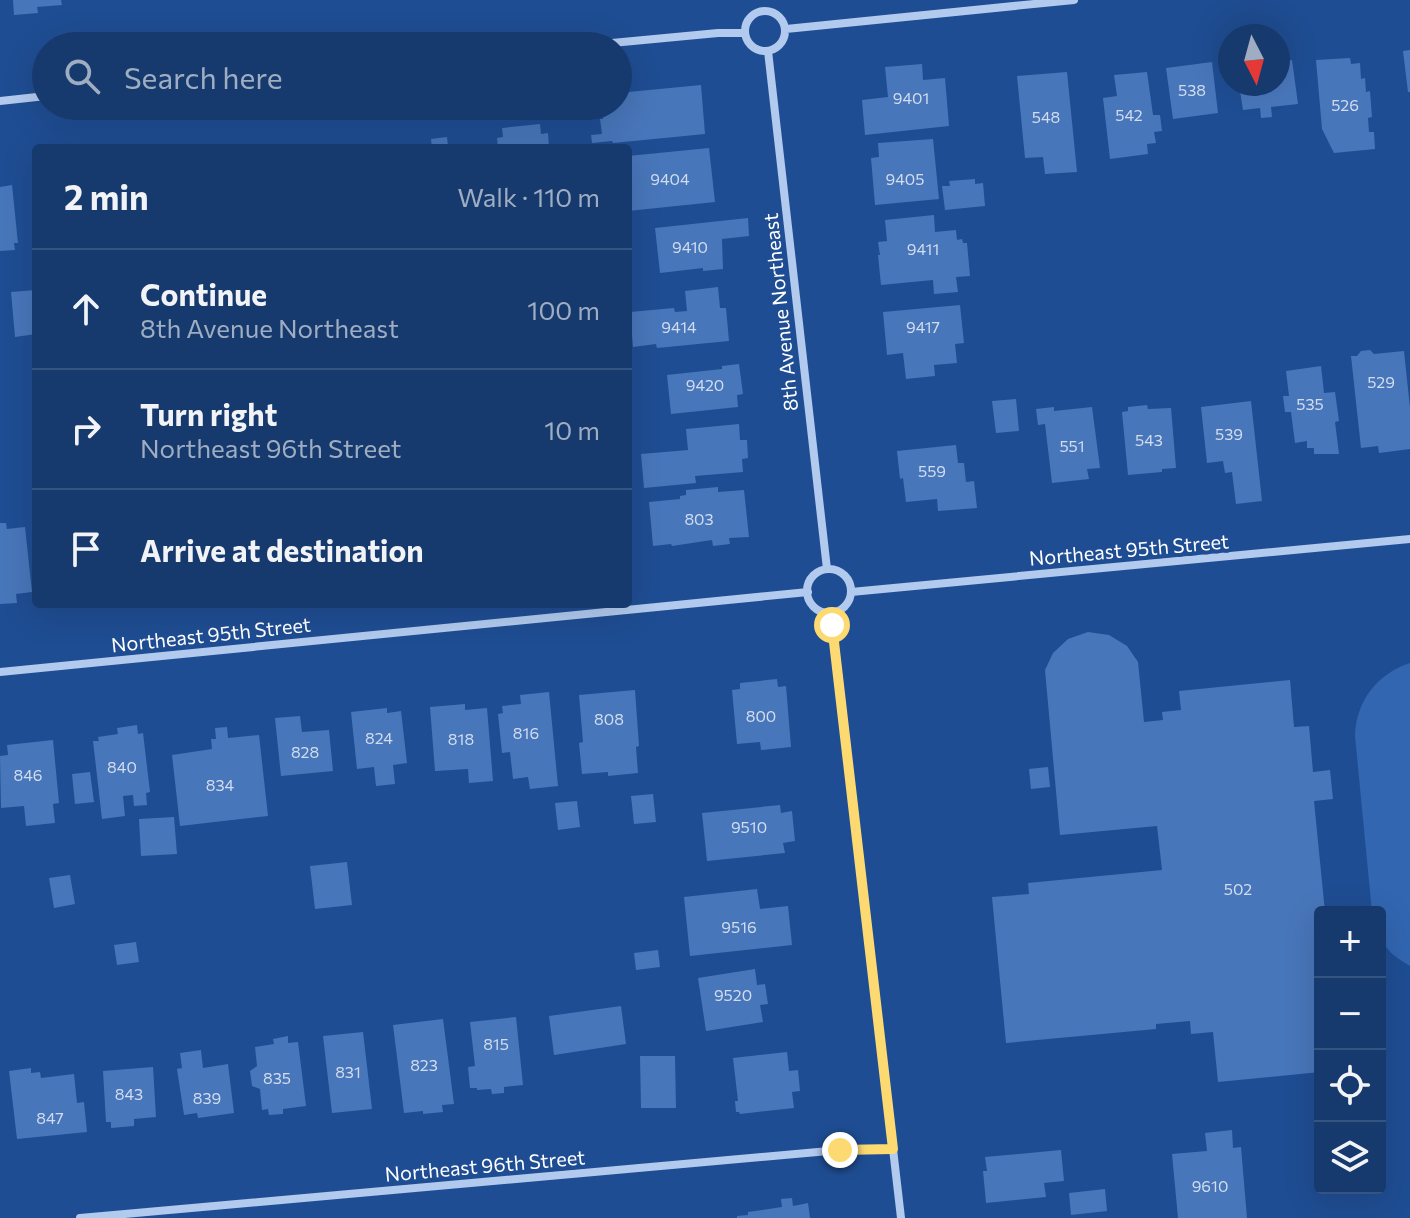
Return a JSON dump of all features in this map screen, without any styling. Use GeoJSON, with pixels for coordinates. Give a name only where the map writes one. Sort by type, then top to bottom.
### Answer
{"type":"FeatureCollection","features":[{"type":"Feature","properties":{"kind":"street"},"geometry":{"type":"LineString","coordinates":[[762,0],[763,11]]}},
{"type":"Feature","properties":{"kind":"street"},"geometry":{"type":"LineString","coordinates":[[786,29],[1074,0]]}},
{"type":"Feature","properties":{"kind":"street"},"geometry":{"type":"LineString","coordinates":[[763,11],[771,11],[778,16],[786,29],[781,44],[768,51],[753,47],[745,33],[750,19],[763,11]]}},
{"type":"Feature","properties":{"kind":"street"},"geometry":{"type":"LineString","coordinates":[[632,41],[745,33]]}},
{"type":"Feature","properties":{"kind":"street","name":"8th Avenue Northeast"},"geometry":{"type":"LineString","coordinates":[[768,51],[827,569]]}},
{"type":"Feature","properties":{"kind":"street"},"geometry":{"type":"LineString","coordinates":[[0,101],[32,98]]}},
{"type":"Feature","properties":{"kind":"street","name":"Northeast 95th Street"},"geometry":{"type":"LineString","coordinates":[[851,592],[1410,539]]}},
{"type":"Feature","properties":{"kind":"street"},"geometry":{"type":"LineString","coordinates":[[827,569],[842,573],[851,592],[846,606],[831,613],[814,607],[808,592],[809,581],[827,569]]}},
{"type":"Feature","properties":{"kind":"street","name":"Northeast 95th Street"},"geometry":{"type":"LineString","coordinates":[[0,672],[808,592]]}},
{"type":"Feature","properties":{"kind":"street"},"geometry":{"type":"LineString","coordinates":[[831,613],[901,1218]]}},
{"type":"Feature","properties":{"kind":"street","name":"Northeast 96th Street"},"geometry":{"type":"LineString","coordinates":[[80,1218],[840,1150],[893,1149]]}},
{"type":"Feature","properties":{"kind":"shaded area"},"geometry":{"type":"Polygon","coordinates":[[[1410,663],[1410,966],[1386,946],[1386,906],[1371,906],[1355,736],[1359,711],[1370,690],[1398,668],[1410,663]]]}},
{"type":"Feature","properties":{"kind":"building"},"geometry":{"type":"Polygon","coordinates":[[[13,0],[61,0],[62,5],[37,7],[38,13],[14,15],[13,0]]]}},
{"type":"Feature","properties":{"kind":"building"},"geometry":{"type":"Polygon","coordinates":[[[1410,50],[1410,92],[1408,92],[1403,51],[1410,50]]]}},
{"type":"Feature","properties":{"kind":"building"},"geometry":{"type":"Polygon","coordinates":[[[1350,58],[1351,64],[1360,63],[1361,79],[1365,78],[1366,92],[1370,91],[1372,117],[1368,118],[1369,132],[1374,132],[1375,149],[1334,153],[1322,129],[1316,60],[1350,58]]]}},
{"type":"Feature","properties":{"kind":"building"},"geometry":{"type":"Polygon","coordinates":[[[1290,60],[1298,104],[1271,107],[1272,117],[1261,118],[1260,108],[1243,110],[1241,96],[1290,96],[1290,60]]]}},
{"type":"Feature","properties":{"kind":"building"},"geometry":{"type":"Polygon","coordinates":[[[1212,62],[1218,113],[1173,119],[1166,68],[1212,62]]]}},
{"type":"Feature","properties":{"kind":"building"},"geometry":{"type":"Polygon","coordinates":[[[922,64],[923,80],[945,78],[949,126],[865,135],[862,100],[888,97],[885,67],[922,64]]]}},
{"type":"Feature","properties":{"kind":"building"},"geometry":{"type":"Polygon","coordinates":[[[1067,72],[1077,172],[1045,174],[1043,157],[1025,158],[1017,76],[1067,72]]]}},
{"type":"Feature","properties":{"kind":"building"},"geometry":{"type":"Polygon","coordinates":[[[1147,72],[1153,115],[1160,115],[1162,131],[1154,132],[1156,143],[1147,144],[1148,154],[1110,159],[1103,98],[1117,96],[1114,75],[1147,72]]]}},
{"type":"Feature","properties":{"kind":"building"},"geometry":{"type":"Polygon","coordinates":[[[701,85],[705,134],[592,143],[591,135],[602,134],[600,120],[632,120],[632,92],[701,85]]]}},
{"type":"Feature","properties":{"kind":"building"},"geometry":{"type":"Polygon","coordinates":[[[540,124],[541,134],[548,133],[549,144],[498,144],[497,138],[503,137],[502,128],[540,124]]]}},
{"type":"Feature","properties":{"kind":"building"},"geometry":{"type":"Polygon","coordinates":[[[447,137],[448,144],[432,144],[431,139],[447,137]]]}},
{"type":"Feature","properties":{"kind":"building"},"geometry":{"type":"Polygon","coordinates":[[[933,139],[939,199],[875,205],[871,158],[879,157],[878,143],[933,139]]]}},
{"type":"Feature","properties":{"kind":"building"},"geometry":{"type":"Polygon","coordinates":[[[709,148],[715,202],[632,211],[632,156],[709,148]]]}},
{"type":"Feature","properties":{"kind":"building"},"geometry":{"type":"Polygon","coordinates":[[[975,179],[975,184],[983,183],[985,206],[945,210],[942,186],[950,186],[949,181],[975,179]]]}},
{"type":"Feature","properties":{"kind":"building"},"geometry":{"type":"Polygon","coordinates":[[[12,185],[18,243],[14,243],[15,250],[0,251],[0,187],[12,185]]]}},
{"type":"Feature","properties":{"kind":"building"},"geometry":{"type":"Polygon","coordinates":[[[934,215],[935,232],[956,230],[957,240],[967,243],[970,276],[956,277],[958,292],[934,294],[933,280],[881,285],[878,242],[887,241],[885,220],[934,215]]]}},
{"type":"Feature","properties":{"kind":"building"},"geometry":{"type":"Polygon","coordinates":[[[748,218],[749,236],[722,239],[723,269],[660,273],[655,228],[748,218]]]}},
{"type":"Feature","properties":{"kind":"building"},"geometry":{"type":"Polygon","coordinates":[[[718,287],[720,308],[726,308],[729,341],[657,348],[656,344],[633,347],[632,312],[674,308],[675,312],[687,311],[685,291],[718,287]]]}},
{"type":"Feature","properties":{"kind":"building"},"geometry":{"type":"Polygon","coordinates":[[[32,290],[32,335],[15,337],[11,292],[32,290]]]}},
{"type":"Feature","properties":{"kind":"building"},"geometry":{"type":"Polygon","coordinates":[[[960,305],[964,343],[955,344],[957,363],[934,365],[935,376],[906,379],[903,353],[887,355],[883,312],[960,305]]]}},
{"type":"Feature","properties":{"kind":"building"},"geometry":{"type":"Polygon","coordinates":[[[1370,350],[1374,354],[1404,351],[1410,408],[1410,449],[1379,453],[1378,446],[1361,448],[1351,356],[1370,350]]]}},
{"type":"Feature","properties":{"kind":"building"},"geometry":{"type":"Polygon","coordinates":[[[739,364],[743,394],[737,395],[738,407],[671,414],[667,375],[739,364]]]}},
{"type":"Feature","properties":{"kind":"building"},"geometry":{"type":"Polygon","coordinates":[[[1321,366],[1324,393],[1335,392],[1339,454],[1314,454],[1314,448],[1307,448],[1307,441],[1295,443],[1291,412],[1285,412],[1283,396],[1289,396],[1286,371],[1321,366]]]}},
{"type":"Feature","properties":{"kind":"building"},"geometry":{"type":"Polygon","coordinates":[[[1016,399],[1019,431],[996,433],[992,401],[1016,399]]]}},
{"type":"Feature","properties":{"kind":"building"},"geometry":{"type":"Polygon","coordinates":[[[1251,401],[1262,501],[1236,504],[1232,472],[1225,473],[1223,461],[1207,463],[1201,407],[1251,401]]]}},
{"type":"Feature","properties":{"kind":"building"},"geometry":{"type":"Polygon","coordinates":[[[1147,405],[1148,409],[1171,408],[1176,468],[1128,475],[1122,412],[1128,411],[1128,407],[1147,405]]]}},
{"type":"Feature","properties":{"kind":"building"},"geometry":{"type":"Polygon","coordinates":[[[1054,407],[1054,411],[1092,407],[1100,468],[1087,469],[1089,479],[1052,483],[1045,424],[1038,425],[1036,409],[1054,407]]]}},
{"type":"Feature","properties":{"kind":"building"},"geometry":{"type":"Polygon","coordinates":[[[739,424],[740,440],[747,440],[748,458],[742,459],[743,472],[695,476],[696,483],[644,488],[641,454],[688,450],[686,429],[739,424]]]}},
{"type":"Feature","properties":{"kind":"building"},"geometry":{"type":"Polygon","coordinates":[[[956,445],[958,463],[964,463],[966,482],[974,481],[977,508],[938,511],[937,499],[906,502],[897,451],[956,445]]]}},
{"type":"Feature","properties":{"kind":"building"},"geometry":{"type":"Polygon","coordinates":[[[718,487],[718,492],[744,490],[749,537],[729,538],[730,544],[713,546],[712,540],[653,546],[649,502],[680,499],[680,496],[686,495],[686,490],[718,487]]]}},
{"type":"Feature","properties":{"kind":"building"},"geometry":{"type":"Polygon","coordinates":[[[0,523],[6,523],[7,529],[25,527],[32,592],[16,594],[17,603],[0,604],[0,523]]]}},
{"type":"Feature","properties":{"kind":"building"},"geometry":{"type":"Polygon","coordinates":[[[1088,632],[1109,635],[1127,646],[1138,662],[1144,722],[1163,720],[1162,712],[1181,710],[1179,691],[1290,680],[1294,727],[1309,726],[1313,772],[1330,770],[1333,799],[1314,801],[1324,906],[1314,906],[1314,1073],[1218,1082],[1213,1032],[1191,1034],[1190,1021],[1156,1024],[1156,1029],[1006,1043],[992,897],[1029,894],[1028,883],[1162,870],[1157,826],[1060,835],[1045,670],[1053,653],[1068,639],[1088,632]]]}},
{"type":"Feature","properties":{"kind":"building"},"geometry":{"type":"Polygon","coordinates":[[[777,679],[778,687],[786,686],[791,747],[761,750],[760,742],[737,744],[732,690],[740,689],[740,683],[777,679]]]}},
{"type":"Feature","properties":{"kind":"building"},"geometry":{"type":"Polygon","coordinates":[[[635,690],[638,773],[608,776],[608,772],[582,774],[579,695],[635,690]]]}},
{"type":"Feature","properties":{"kind":"building"},"geometry":{"type":"Polygon","coordinates":[[[549,692],[558,786],[530,789],[528,777],[513,779],[510,752],[502,753],[498,714],[503,713],[502,706],[521,704],[520,695],[549,692]]]}},
{"type":"Feature","properties":{"kind":"building"},"geometry":{"type":"Polygon","coordinates":[[[465,704],[465,710],[487,708],[493,781],[469,783],[468,769],[435,771],[430,707],[465,704]]]}},
{"type":"Feature","properties":{"kind":"building"},"geometry":{"type":"Polygon","coordinates":[[[387,708],[387,713],[401,711],[407,763],[393,765],[395,784],[376,786],[374,767],[357,769],[351,712],[387,708]]]}},
{"type":"Feature","properties":{"kind":"building"},"geometry":{"type":"Polygon","coordinates":[[[300,716],[302,732],[329,730],[333,771],[281,776],[275,718],[300,716]]]}},
{"type":"Feature","properties":{"kind":"building"},"geometry":{"type":"Polygon","coordinates":[[[137,725],[138,734],[143,733],[150,792],[146,793],[147,805],[134,806],[133,795],[123,796],[125,816],[102,819],[93,741],[99,741],[98,737],[118,734],[117,728],[137,725]]]}},
{"type":"Feature","properties":{"kind":"building"},"geometry":{"type":"Polygon","coordinates":[[[227,727],[228,738],[259,735],[268,816],[180,826],[172,755],[212,749],[211,739],[216,739],[215,728],[227,727]]]}},
{"type":"Feature","properties":{"kind":"building"},"geometry":{"type":"Polygon","coordinates":[[[53,740],[59,803],[53,804],[55,823],[26,826],[24,806],[1,808],[0,756],[8,755],[7,745],[53,740]]]}},
{"type":"Feature","properties":{"kind":"building"},"geometry":{"type":"Polygon","coordinates":[[[1048,767],[1050,787],[1031,789],[1029,769],[1048,767]]]}},
{"type":"Feature","properties":{"kind":"building"},"geometry":{"type":"Polygon","coordinates":[[[90,772],[94,802],[75,804],[72,774],[90,772]]]}},
{"type":"Feature","properties":{"kind":"building"},"geometry":{"type":"Polygon","coordinates":[[[653,794],[656,822],[634,824],[631,796],[653,794]]]}},
{"type":"Feature","properties":{"kind":"building"},"geometry":{"type":"Polygon","coordinates":[[[577,801],[580,827],[558,830],[555,803],[577,801]]]}},
{"type":"Feature","properties":{"kind":"building"},"geometry":{"type":"Polygon","coordinates":[[[780,805],[781,813],[792,811],[795,841],[783,843],[785,853],[707,861],[702,813],[780,805]]]}},
{"type":"Feature","properties":{"kind":"building"},"geometry":{"type":"Polygon","coordinates":[[[174,817],[177,854],[141,856],[139,819],[174,817]]]}},
{"type":"Feature","properties":{"kind":"building"},"geometry":{"type":"Polygon","coordinates":[[[347,862],[352,905],[315,909],[310,866],[347,862]]]}},
{"type":"Feature","properties":{"kind":"building"},"geometry":{"type":"Polygon","coordinates":[[[70,875],[75,904],[54,908],[49,878],[70,875]]]}},
{"type":"Feature","properties":{"kind":"building"},"geometry":{"type":"Polygon","coordinates":[[[757,889],[760,909],[788,906],[792,945],[690,956],[684,897],[757,889]]]}},
{"type":"Feature","properties":{"kind":"building"},"geometry":{"type":"Polygon","coordinates":[[[136,942],[139,962],[117,965],[114,945],[136,942]]]}},
{"type":"Feature","properties":{"kind":"building"},"geometry":{"type":"Polygon","coordinates":[[[658,950],[660,967],[636,970],[634,953],[658,950]]]}},
{"type":"Feature","properties":{"kind":"building"},"geometry":{"type":"Polygon","coordinates":[[[755,969],[757,985],[765,984],[768,1004],[760,1005],[763,1022],[706,1031],[698,978],[755,969]]]}},
{"type":"Feature","properties":{"kind":"building"},"geometry":{"type":"Polygon","coordinates":[[[621,1006],[626,1044],[554,1055],[549,1016],[621,1006]]]}},
{"type":"Feature","properties":{"kind":"building"},"geometry":{"type":"Polygon","coordinates":[[[516,1017],[523,1085],[504,1087],[504,1093],[492,1094],[491,1089],[470,1088],[468,1067],[475,1066],[470,1022],[516,1017]]]}},
{"type":"Feature","properties":{"kind":"building"},"geometry":{"type":"Polygon","coordinates":[[[443,1019],[454,1104],[442,1105],[443,1112],[404,1113],[393,1025],[443,1019]]]}},
{"type":"Feature","properties":{"kind":"building"},"geometry":{"type":"Polygon","coordinates":[[[363,1032],[372,1109],[332,1113],[323,1036],[363,1032]]]}},
{"type":"Feature","properties":{"kind":"building"},"geometry":{"type":"Polygon","coordinates":[[[288,1036],[288,1043],[298,1042],[306,1106],[283,1109],[283,1114],[269,1115],[268,1109],[262,1110],[260,1089],[252,1086],[250,1071],[257,1066],[255,1047],[274,1044],[273,1039],[288,1036]]]}},
{"type":"Feature","properties":{"kind":"building"},"geometry":{"type":"Polygon","coordinates":[[[201,1050],[203,1068],[228,1064],[234,1113],[198,1118],[197,1113],[184,1115],[177,1069],[182,1068],[180,1053],[201,1050]]]}},
{"type":"Feature","properties":{"kind":"building"},"geometry":{"type":"Polygon","coordinates":[[[787,1052],[789,1071],[798,1070],[800,1091],[792,1092],[794,1108],[736,1112],[735,1101],[738,1101],[733,1058],[787,1052]]]}},
{"type":"Feature","properties":{"kind":"building"},"geometry":{"type":"Polygon","coordinates":[[[640,1056],[675,1056],[676,1108],[641,1108],[640,1056]]]}},
{"type":"Feature","properties":{"kind":"building"},"geometry":{"type":"Polygon","coordinates":[[[153,1067],[156,1117],[134,1119],[134,1126],[111,1128],[111,1122],[106,1122],[103,1071],[153,1067]]]}},
{"type":"Feature","properties":{"kind":"building"},"geometry":{"type":"Polygon","coordinates":[[[31,1068],[31,1073],[40,1072],[41,1078],[74,1074],[77,1103],[84,1102],[87,1132],[17,1139],[9,1071],[31,1068]]]}},
{"type":"Feature","properties":{"kind":"building"},"geometry":{"type":"Polygon","coordinates":[[[1232,1130],[1233,1148],[1241,1147],[1247,1218],[1178,1218],[1172,1154],[1207,1151],[1205,1133],[1232,1130]]]}},
{"type":"Feature","properties":{"kind":"building"},"geometry":{"type":"Polygon","coordinates":[[[1061,1150],[1064,1181],[1044,1183],[1046,1197],[986,1203],[985,1157],[1061,1150]]]}},
{"type":"Feature","properties":{"kind":"building"},"geometry":{"type":"Polygon","coordinates":[[[1105,1189],[1107,1211],[1071,1215],[1069,1193],[1105,1189]]]}},
{"type":"Feature","properties":{"kind":"building"},"geometry":{"type":"Polygon","coordinates":[[[792,1198],[793,1206],[808,1203],[810,1218],[737,1218],[748,1215],[748,1212],[782,1207],[781,1199],[792,1198]]]}},
{"type":"Feature","properties":{"kind":"route"},"geometry":{"type":"LineString","coordinates":[[832,625],[893,1149],[840,1150]]}}]}
